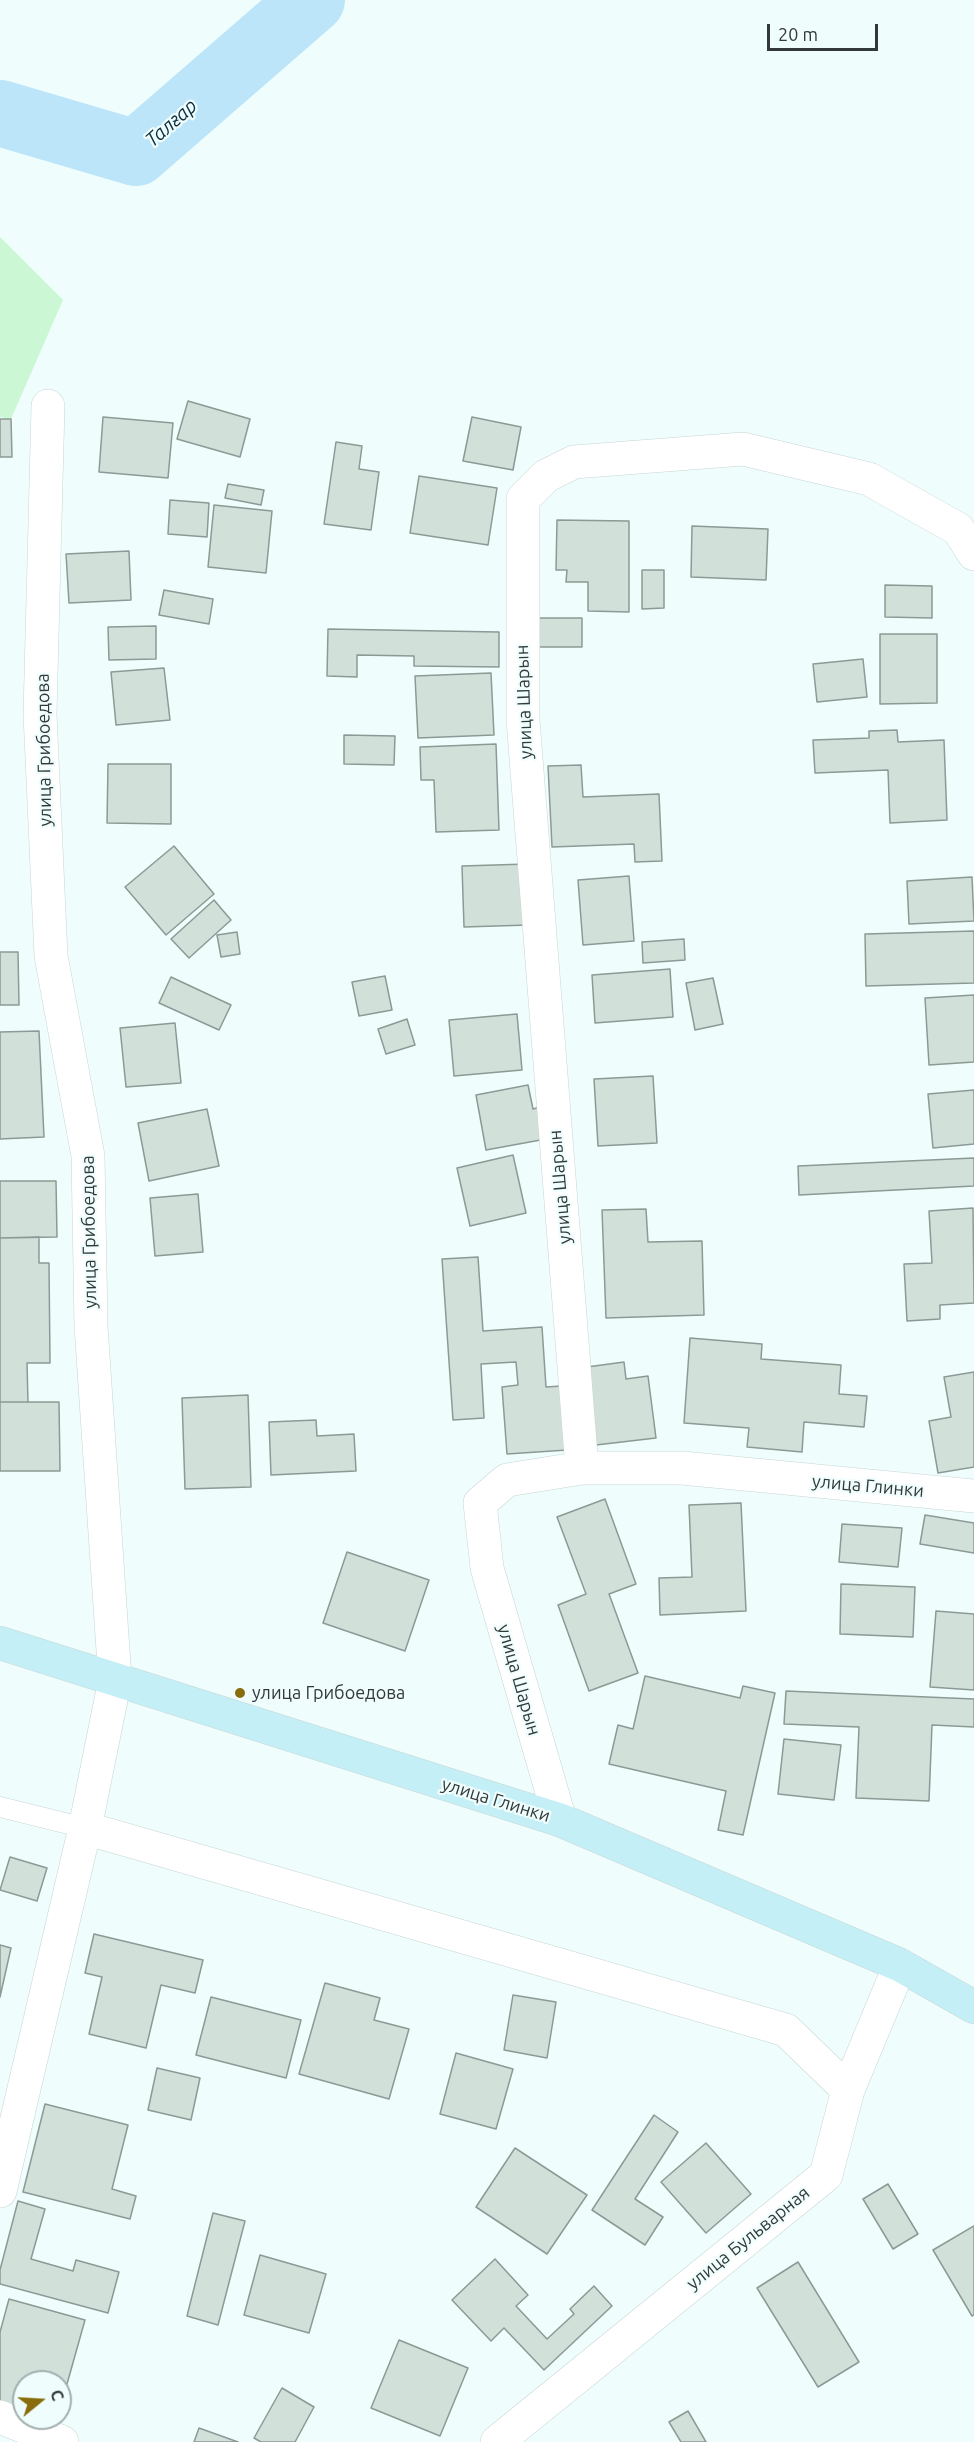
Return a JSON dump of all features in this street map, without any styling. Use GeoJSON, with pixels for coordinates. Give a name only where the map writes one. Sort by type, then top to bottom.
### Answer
{"type":"FeatureCollection","features":[{"type":"Feature","properties":{"kind":"main road","name":"улица Глинки"},"geometry":{"type":"LineString","coordinates":[[0,1643],[560,1820],[900,1965],[973,2004]]}},
{"type":"Feature","properties":{"kind":"street","name":"улица Грибоедова"},"geometry":{"type":"LineString","coordinates":[[0,2192],[85,1828],[115,1680],[91,1326],[88,1156],[51,956],[40,714],[48,406]]}},
{"type":"Feature","properties":{"kind":"street","name":"улица Шарын"},"geometry":{"type":"LineString","coordinates":[[560,1820],[487,1568],[480,1503],[507,1480],[582,1468],[522,720],[523,499],[546,476],[574,462],[743,449],[869,479],[958,529],[974,554]]}},
{"type":"Feature","properties":{"kind":"street","name":"улица Глинки"},"geometry":{"type":"LineString","coordinates":[[582,1468],[682,1468],[974,1496]]}},
{"type":"Feature","properties":{"kind":"street"},"geometry":{"type":"LineString","coordinates":[[85,1828],[786,2030],[848,2090]]}},
{"type":"Feature","properties":{"kind":"street","name":"улица Бульварная"},"geometry":{"type":"LineString","coordinates":[[498,2442],[826,2175],[848,2090],[900,1965]]}},
{"type":"Feature","properties":{"kind":"street"},"geometry":{"type":"LineString","coordinates":[[0,2417],[62,2442]]}},
{"type":"Feature","properties":{"kind":"lane"},"geometry":{"type":"LineString","coordinates":[[0,1807],[85,1828]]}},
{"type":"Feature","properties":{"kind":"green space"},"geometry":{"type":"Polygon","coordinates":[[[0,237],[63,300],[11,419],[0,417],[0,237]]]}},
{"type":"Feature","properties":{"kind":"building"},"geometry":{"type":"Polygon","coordinates":[[[188,401],[250,419],[240,457],[177,439],[188,401]]]}},
{"type":"Feature","properties":{"kind":"building"},"geometry":{"type":"Polygon","coordinates":[[[103,417],[173,423],[168,478],[99,472],[103,417]]]}},
{"type":"Feature","properties":{"kind":"building"},"geometry":{"type":"Polygon","coordinates":[[[472,417],[521,427],[513,470],[463,461],[472,417]]]}},
{"type":"Feature","properties":{"kind":"building"},"geometry":{"type":"Polygon","coordinates":[[[0,419],[11,419],[12,457],[0,457],[0,419]]]}},
{"type":"Feature","properties":{"kind":"building"},"geometry":{"type":"Polygon","coordinates":[[[336,442],[362,446],[359,469],[379,472],[371,530],[324,524],[336,442]]]}},
{"type":"Feature","properties":{"kind":"building"},"geometry":{"type":"Polygon","coordinates":[[[419,476],[497,488],[488,545],[410,533],[419,476]]]}},
{"type":"Feature","properties":{"kind":"building"},"geometry":{"type":"Polygon","coordinates":[[[228,484],[264,490],[261,505],[225,498],[228,484]]]}},
{"type":"Feature","properties":{"kind":"building"},"geometry":{"type":"Polygon","coordinates":[[[170,500],[209,503],[207,537],[168,534],[170,500]]]}},
{"type":"Feature","properties":{"kind":"building"},"geometry":{"type":"Polygon","coordinates":[[[214,505],[272,511],[266,573],[208,567],[214,505]]]}},
{"type":"Feature","properties":{"kind":"building"},"geometry":{"type":"Polygon","coordinates":[[[557,520],[629,521],[629,612],[588,611],[588,582],[566,582],[567,570],[556,570],[557,520]]]}},
{"type":"Feature","properties":{"kind":"building"},"geometry":{"type":"Polygon","coordinates":[[[692,526],[768,529],[766,580],[691,577],[692,526]]]}},
{"type":"Feature","properties":{"kind":"building"},"geometry":{"type":"Polygon","coordinates":[[[129,551],[131,600],[69,603],[66,554],[129,551]]]}},
{"type":"Feature","properties":{"kind":"building"},"geometry":{"type":"Polygon","coordinates":[[[642,570],[664,570],[664,608],[642,609],[642,570]]]}},
{"type":"Feature","properties":{"kind":"building"},"geometry":{"type":"Polygon","coordinates":[[[885,585],[932,586],[932,618],[885,617],[885,585]]]}},
{"type":"Feature","properties":{"kind":"building"},"geometry":{"type":"Polygon","coordinates":[[[164,590],[213,599],[209,624],[159,615],[164,590]]]}},
{"type":"Feature","properties":{"kind":"building"},"geometry":{"type":"Polygon","coordinates":[[[536,618],[582,618],[582,647],[535,647],[536,618]]]}},
{"type":"Feature","properties":{"kind":"building"},"geometry":{"type":"Polygon","coordinates":[[[156,626],[156,659],[109,660],[108,627],[156,626]]]}},
{"type":"Feature","properties":{"kind":"building"},"geometry":{"type":"Polygon","coordinates":[[[328,629],[499,632],[499,667],[414,666],[414,656],[357,655],[357,677],[327,676],[328,629]]]}},
{"type":"Feature","properties":{"kind":"building"},"geometry":{"type":"Polygon","coordinates":[[[880,634],[937,634],[937,703],[880,704],[880,634]]]}},
{"type":"Feature","properties":{"kind":"building"},"geometry":{"type":"Polygon","coordinates":[[[863,659],[867,697],[817,702],[813,664],[863,659]]]}},
{"type":"Feature","properties":{"kind":"building"},"geometry":{"type":"Polygon","coordinates":[[[164,668],[170,720],[116,725],[111,672],[164,668]]]}},
{"type":"Feature","properties":{"kind":"building"},"geometry":{"type":"Polygon","coordinates":[[[491,673],[494,735],[418,738],[415,676],[491,673]]]}},
{"type":"Feature","properties":{"kind":"building"},"geometry":{"type":"Polygon","coordinates":[[[897,730],[898,742],[944,740],[947,820],[890,823],[888,770],[815,773],[813,740],[869,738],[869,731],[897,730]]]}},
{"type":"Feature","properties":{"kind":"building"},"geometry":{"type":"Polygon","coordinates":[[[344,735],[395,736],[394,765],[344,764],[344,735]]]}},
{"type":"Feature","properties":{"kind":"building"},"geometry":{"type":"Polygon","coordinates":[[[496,744],[499,830],[436,832],[434,780],[421,780],[420,747],[496,744]]]}},
{"type":"Feature","properties":{"kind":"building"},"geometry":{"type":"Polygon","coordinates":[[[108,764],[171,764],[171,824],[107,823],[108,764]]]}},
{"type":"Feature","properties":{"kind":"building"},"geometry":{"type":"Polygon","coordinates":[[[581,765],[583,797],[659,794],[662,861],[635,862],[634,844],[552,847],[548,766],[581,765]]]}},
{"type":"Feature","properties":{"kind":"building"},"geometry":{"type":"Polygon","coordinates":[[[174,846],[214,894],[166,935],[125,887],[174,846]]]}},
{"type":"Feature","properties":{"kind":"building"},"geometry":{"type":"Polygon","coordinates":[[[527,864],[529,925],[464,927],[462,866],[527,864]]]}},
{"type":"Feature","properties":{"kind":"building"},"geometry":{"type":"Polygon","coordinates":[[[629,876],[634,941],[583,945],[578,880],[629,876]]]}},
{"type":"Feature","properties":{"kind":"building"},"geometry":{"type":"Polygon","coordinates":[[[972,877],[974,921],[909,924],[907,881],[972,877]]]}},
{"type":"Feature","properties":{"kind":"building"},"geometry":{"type":"Polygon","coordinates":[[[214,900],[231,920],[189,958],[171,939],[214,900]]]}},
{"type":"Feature","properties":{"kind":"building"},"geometry":{"type":"Polygon","coordinates":[[[974,931],[974,983],[866,986],[865,934],[974,931]]]}},
{"type":"Feature","properties":{"kind":"building"},"geometry":{"type":"Polygon","coordinates":[[[237,932],[240,954],[221,957],[217,935],[237,932]]]}},
{"type":"Feature","properties":{"kind":"building"},"geometry":{"type":"Polygon","coordinates":[[[684,939],[685,960],[643,963],[642,942],[684,939]]]}},
{"type":"Feature","properties":{"kind":"building"},"geometry":{"type":"Polygon","coordinates":[[[0,952],[18,952],[19,1005],[0,1005],[0,952]]]}},
{"type":"Feature","properties":{"kind":"building"},"geometry":{"type":"Polygon","coordinates":[[[670,969],[673,1017],[595,1023],[592,975],[670,969]]]}},
{"type":"Feature","properties":{"kind":"building"},"geometry":{"type":"Polygon","coordinates":[[[385,976],[392,1010],[359,1016],[352,982],[385,976]]]}},
{"type":"Feature","properties":{"kind":"building"},"geometry":{"type":"Polygon","coordinates":[[[171,977],[231,1005],[219,1030],[159,1003],[171,977]]]}},
{"type":"Feature","properties":{"kind":"building"},"geometry":{"type":"Polygon","coordinates":[[[713,978],[723,1024],[695,1030],[686,983],[713,978]]]}},
{"type":"Feature","properties":{"kind":"building"},"geometry":{"type":"Polygon","coordinates":[[[974,995],[974,1062],[929,1065],[925,998],[974,995]]]}},
{"type":"Feature","properties":{"kind":"building"},"geometry":{"type":"Polygon","coordinates":[[[517,1014],[522,1070],[454,1076],[449,1020],[517,1014]]]}},
{"type":"Feature","properties":{"kind":"building"},"geometry":{"type":"Polygon","coordinates":[[[407,1019],[415,1045],[386,1054],[378,1029],[407,1019]]]}},
{"type":"Feature","properties":{"kind":"building"},"geometry":{"type":"Polygon","coordinates":[[[175,1023],[181,1083],[126,1087],[120,1028],[175,1023]]]}},
{"type":"Feature","properties":{"kind":"building"},"geometry":{"type":"Polygon","coordinates":[[[39,1031],[44,1137],[0,1139],[0,1032],[39,1031]]]}},
{"type":"Feature","properties":{"kind":"building"},"geometry":{"type":"Polygon","coordinates":[[[653,1076],[657,1143],[598,1146],[594,1079],[653,1076]]]}},
{"type":"Feature","properties":{"kind":"building"},"geometry":{"type":"Polygon","coordinates":[[[528,1085],[533,1109],[540,1107],[546,1139],[486,1150],[476,1095],[528,1085]]]}},
{"type":"Feature","properties":{"kind":"building"},"geometry":{"type":"Polygon","coordinates":[[[974,1090],[974,1144],[933,1148],[928,1094],[974,1090]]]}},
{"type":"Feature","properties":{"kind":"building"},"geometry":{"type":"Polygon","coordinates":[[[207,1109],[219,1166],[149,1181],[138,1123],[207,1109]]]}},
{"type":"Feature","properties":{"kind":"building"},"geometry":{"type":"Polygon","coordinates":[[[513,1155],[526,1213],[470,1226],[457,1168],[513,1155]]]}},
{"type":"Feature","properties":{"kind":"building"},"geometry":{"type":"Polygon","coordinates":[[[974,1158],[974,1186],[799,1195],[798,1166],[974,1158]]]}},
{"type":"Feature","properties":{"kind":"building"},"geometry":{"type":"Polygon","coordinates":[[[0,1181],[56,1181],[57,1237],[0,1238],[0,1181]]]}},
{"type":"Feature","properties":{"kind":"building"},"geometry":{"type":"Polygon","coordinates":[[[198,1194],[203,1252],[155,1256],[150,1198],[198,1194]]]}},
{"type":"Feature","properties":{"kind":"building"},"geometry":{"type":"Polygon","coordinates":[[[973,1208],[974,1303],[940,1305],[940,1319],[907,1321],[904,1264],[932,1263],[929,1211],[973,1208]]]}},
{"type":"Feature","properties":{"kind":"building"},"geometry":{"type":"Polygon","coordinates":[[[646,1209],[648,1242],[702,1241],[704,1315],[606,1318],[602,1210],[646,1209]]]}},
{"type":"Feature","properties":{"kind":"building"},"geometry":{"type":"Polygon","coordinates":[[[39,1237],[39,1263],[49,1263],[50,1363],[27,1363],[28,1402],[0,1402],[0,1238],[39,1237]]]}},
{"type":"Feature","properties":{"kind":"building"},"geometry":{"type":"Polygon","coordinates":[[[478,1257],[483,1331],[542,1327],[546,1387],[562,1386],[567,1450],[507,1454],[502,1387],[518,1385],[516,1362],[481,1364],[484,1418],[453,1420],[442,1259],[478,1257]]]}},
{"type":"Feature","properties":{"kind":"building"},"geometry":{"type":"Polygon","coordinates":[[[690,1338],[762,1344],[761,1359],[841,1365],[839,1394],[867,1396],[864,1427],[804,1422],[802,1452],[747,1447],[749,1428],[684,1423],[690,1338]]]}},
{"type":"Feature","properties":{"kind":"building"},"geometry":{"type":"Polygon","coordinates":[[[624,1362],[626,1379],[648,1376],[656,1438],[596,1445],[587,1367],[624,1362]]]}},
{"type":"Feature","properties":{"kind":"building"},"geometry":{"type":"Polygon","coordinates":[[[974,1372],[974,1467],[938,1473],[929,1421],[951,1417],[944,1377],[974,1372]]]}},
{"type":"Feature","properties":{"kind":"building"},"geometry":{"type":"Polygon","coordinates":[[[248,1395],[251,1487],[185,1489],[182,1398],[248,1395]]]}},
{"type":"Feature","properties":{"kind":"building"},"geometry":{"type":"Polygon","coordinates":[[[0,1402],[59,1402],[60,1471],[0,1471],[0,1402]]]}},
{"type":"Feature","properties":{"kind":"building"},"geometry":{"type":"Polygon","coordinates":[[[316,1420],[317,1436],[354,1434],[356,1471],[271,1475],[269,1422],[316,1420]]]}},
{"type":"Feature","properties":{"kind":"building"},"geometry":{"type":"Polygon","coordinates":[[[605,1499],[636,1584],[609,1594],[638,1673],[589,1691],[558,1605],[586,1594],[557,1517],[605,1499]]]}},
{"type":"Feature","properties":{"kind":"building"},"geometry":{"type":"Polygon","coordinates":[[[741,1503],[746,1611],[660,1615],[659,1578],[692,1577],[689,1505],[741,1503]]]}},
{"type":"Feature","properties":{"kind":"building"},"geometry":{"type":"Polygon","coordinates":[[[925,1515],[974,1523],[974,1553],[920,1544],[925,1515]]]}},
{"type":"Feature","properties":{"kind":"building"},"geometry":{"type":"Polygon","coordinates":[[[842,1524],[902,1528],[898,1567],[839,1562],[842,1524]]]}},
{"type":"Feature","properties":{"kind":"building"},"geometry":{"type":"Polygon","coordinates":[[[347,1552],[429,1580],[405,1651],[323,1623],[347,1552]]]}},
{"type":"Feature","properties":{"kind":"building"},"geometry":{"type":"Polygon","coordinates":[[[841,1584],[915,1587],[913,1637],[840,1634],[841,1584]]]}},
{"type":"Feature","properties":{"kind":"building"},"geometry":{"type":"Polygon","coordinates":[[[936,1611],[974,1614],[974,1690],[930,1687],[936,1611]]]}},
{"type":"Feature","properties":{"kind":"building"},"geometry":{"type":"Polygon","coordinates":[[[645,1676],[740,1698],[743,1686],[775,1693],[743,1835],[718,1830],[726,1791],[609,1764],[618,1725],[633,1729],[645,1676]]]}},
{"type":"Feature","properties":{"kind":"building"},"geometry":{"type":"Polygon","coordinates":[[[786,1691],[974,1699],[974,1727],[932,1725],[929,1801],[856,1798],[859,1727],[784,1724],[786,1691]]]}},
{"type":"Feature","properties":{"kind":"building"},"geometry":{"type":"Polygon","coordinates":[[[784,1739],[841,1745],[834,1800],[778,1794],[784,1739]]]}},
{"type":"Feature","properties":{"kind":"building"},"geometry":{"type":"Polygon","coordinates":[[[10,1857],[47,1868],[37,1901],[0,1890],[10,1857]]]}},
{"type":"Feature","properties":{"kind":"building"},"geometry":{"type":"Polygon","coordinates":[[[94,1934],[203,1960],[195,1993],[161,1985],[146,2048],[89,2034],[102,1977],[85,1973],[94,1934]]]}},
{"type":"Feature","properties":{"kind":"building"},"geometry":{"type":"Polygon","coordinates":[[[0,1945],[11,1948],[0,1997],[0,1945]]]}},
{"type":"Feature","properties":{"kind":"building"},"geometry":{"type":"Polygon","coordinates":[[[325,1983],[380,1998],[374,2020],[409,2029],[389,2099],[299,2074],[325,1983]]]}},
{"type":"Feature","properties":{"kind":"building"},"geometry":{"type":"Polygon","coordinates":[[[513,1995],[556,2002],[547,2058],[504,2050],[513,1995]]]}},
{"type":"Feature","properties":{"kind":"building"},"geometry":{"type":"Polygon","coordinates":[[[211,1997],[301,2020],[286,2078],[196,2055],[211,1997]]]}},
{"type":"Feature","properties":{"kind":"building"},"geometry":{"type":"Polygon","coordinates":[[[456,2053],[513,2069],[496,2129],[440,2114],[456,2053]]]}},
{"type":"Feature","properties":{"kind":"building"},"geometry":{"type":"Polygon","coordinates":[[[157,2068],[200,2078],[191,2120],[148,2110],[157,2068]]]}},
{"type":"Feature","properties":{"kind":"building"},"geometry":{"type":"Polygon","coordinates":[[[45,2104],[128,2125],[112,2189],[136,2196],[130,2219],[23,2192],[45,2104]]]}},
{"type":"Feature","properties":{"kind":"building"},"geometry":{"type":"Polygon","coordinates":[[[654,2115],[678,2132],[635,2199],[663,2217],[645,2245],[592,2210],[654,2115]]]}},
{"type":"Feature","properties":{"kind":"building"},"geometry":{"type":"Polygon","coordinates":[[[706,2143],[751,2194],[706,2233],[661,2182],[706,2143]]]}},
{"type":"Feature","properties":{"kind":"building"},"geometry":{"type":"Polygon","coordinates":[[[515,2148],[587,2195],[547,2254],[476,2207],[515,2148]]]}},
{"type":"Feature","properties":{"kind":"building"},"geometry":{"type":"Polygon","coordinates":[[[888,2184],[918,2234],[893,2249],[863,2199],[888,2184]]]}},
{"type":"Feature","properties":{"kind":"building"},"geometry":{"type":"Polygon","coordinates":[[[18,2201],[45,2209],[31,2259],[73,2271],[76,2260],[119,2272],[108,2313],[0,2284],[0,2270],[18,2201]]]}},
{"type":"Feature","properties":{"kind":"building"},"geometry":{"type":"Polygon","coordinates":[[[213,2213],[245,2221],[218,2325],[187,2316],[213,2213]]]}},
{"type":"Feature","properties":{"kind":"building"},"geometry":{"type":"Polygon","coordinates":[[[974,2226],[974,2315],[972,2316],[933,2250],[974,2226]]]}},
{"type":"Feature","properties":{"kind":"building"},"geometry":{"type":"Polygon","coordinates":[[[260,2255],[326,2274],[309,2333],[244,2315],[260,2255]]]}},
{"type":"Feature","properties":{"kind":"building"},"geometry":{"type":"Polygon","coordinates":[[[495,2259],[528,2295],[516,2306],[547,2339],[574,2314],[570,2309],[594,2286],[612,2306],[544,2370],[504,2328],[491,2341],[452,2300],[495,2259]]]}},
{"type":"Feature","properties":{"kind":"building"},"geometry":{"type":"Polygon","coordinates":[[[798,2262],[859,2362],[818,2387],[757,2288],[798,2262]]]}},
{"type":"Feature","properties":{"kind":"building"},"geometry":{"type":"Polygon","coordinates":[[[9,2299],[85,2320],[71,2370],[12,2370],[12,2405],[0,2402],[0,2332],[9,2299]]]}},
{"type":"Feature","properties":{"kind":"building"},"geometry":{"type":"Polygon","coordinates":[[[399,2340],[468,2368],[440,2436],[371,2408],[399,2340]]]}},
{"type":"Feature","properties":{"kind":"building"},"geometry":{"type":"Polygon","coordinates":[[[282,2388],[314,2407],[295,2442],[261,2442],[254,2438],[282,2388]]]}},
{"type":"Feature","properties":{"kind":"building"},"geometry":{"type":"Polygon","coordinates":[[[688,2411],[706,2442],[681,2442],[669,2422],[688,2411]]]}},
{"type":"Feature","properties":{"kind":"building"},"geometry":{"type":"Polygon","coordinates":[[[199,2428],[238,2442],[194,2442],[199,2428]]]}},
{"type":"Feature","properties":{"kind":"waterway","name":"Талғар"},"geometry":{"type":"LineString","coordinates":[[0,113],[136,153],[312,0]]}},
{"type":"Feature","properties":{"kind":"place","name":"улица Грибоедова"},"geometry":{"type":"Point","coordinates":[240,1693]}}]}
